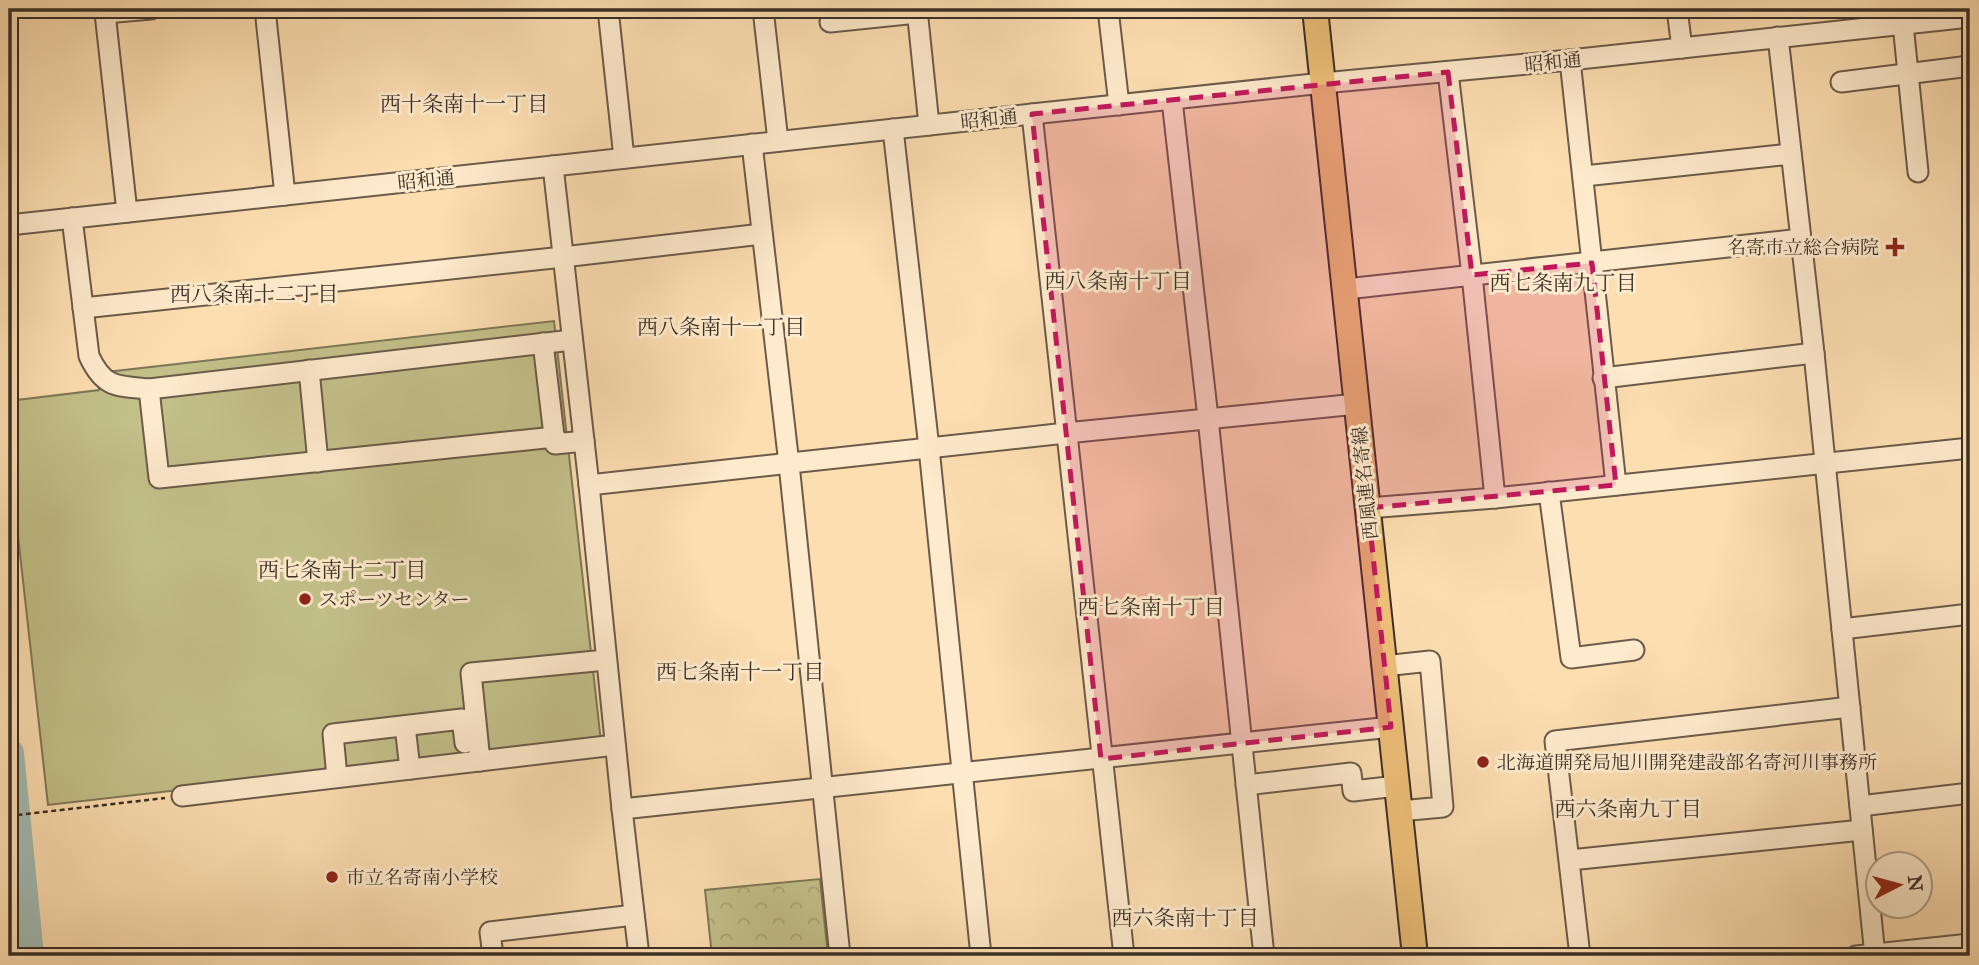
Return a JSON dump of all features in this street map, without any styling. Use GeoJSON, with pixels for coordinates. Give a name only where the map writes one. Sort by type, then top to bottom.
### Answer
{"type":"FeatureCollection","features":[{"type":"Feature","properties":{"kind":"main road","name":"西風連名寄線"},"geometry":{"type":"LineString","coordinates":[[1315,9],[1415,956]]}},
{"type":"Feature","properties":{"kind":"street"},"geometry":{"type":"LineString","coordinates":[[127,212],[105,11],[151,9]]}},
{"type":"Feature","properties":{"kind":"street"},"geometry":{"type":"LineString","coordinates":[[265,9],[285,195]]}},
{"type":"Feature","properties":{"kind":"street"},"geometry":{"type":"LineString","coordinates":[[608,9],[624,158]]}},
{"type":"Feature","properties":{"kind":"street"},"geometry":{"type":"LineString","coordinates":[[763,9],[779,141]]}},
{"type":"Feature","properties":{"kind":"street"},"geometry":{"type":"LineString","coordinates":[[1108,9],[1119,105]]}},
{"type":"Feature","properties":{"kind":"street"},"geometry":{"type":"LineString","coordinates":[[1677,9],[1682,48]]}},
{"type":"Feature","properties":{"kind":"street"},"geometry":{"type":"LineString","coordinates":[[830,22],[917,11],[929,125]]}},
{"type":"Feature","properties":{"kind":"street","name":"昭和通"},"geometry":{"type":"LineString","coordinates":[[9,225],[1323,83],[1570,60],[1970,17]]}},
{"type":"Feature","properties":{"kind":"street"},"geometry":{"type":"LineString","coordinates":[[1903,24],[1918,172]]}},
{"type":"Feature","properties":{"kind":"street"},"geometry":{"type":"LineString","coordinates":[[1778,37],[1814,353],[1860,806],[1869,956],[1970,944]]}},
{"type":"Feature","properties":{"kind":"street"},"geometry":{"type":"LineString","coordinates":[[1570,60],[1616,485]]}},
{"type":"Feature","properties":{"kind":"street"},"geometry":{"type":"LineString","coordinates":[[1841,82],[1970,66]]}},
{"type":"Feature","properties":{"kind":"street"},"geometry":{"type":"LineString","coordinates":[[1448,72],[1495,498]]}},
{"type":"Feature","properties":{"kind":"street"},"geometry":{"type":"LineString","coordinates":[[1172,100],[1264,956]]}},
{"type":"Feature","properties":{"kind":"street"},"geometry":{"type":"LineString","coordinates":[[1032,114],[1124,956]]}},
{"type":"Feature","properties":{"kind":"street"},"geometry":{"type":"LineString","coordinates":[[893,129],[981,956]]}},
{"type":"Feature","properties":{"kind":"street"},"geometry":{"type":"LineString","coordinates":[[752,144],[789,464],[840,956]]}},
{"type":"Feature","properties":{"kind":"street"},"geometry":{"type":"LineString","coordinates":[[1584,176],[1791,154]]}},
{"type":"Feature","properties":{"kind":"street"},"geometry":{"type":"LineString","coordinates":[[553,166],[639,956]]}},
{"type":"Feature","properties":{"kind":"street"},"geometry":{"type":"LineString","coordinates":[[72,218],[89,355],[96,371],[112,385],[149,389],[572,340]]}},
{"type":"Feature","properties":{"kind":"street"},"geometry":{"type":"LineString","coordinates":[[83,308],[762,234]]}},
{"type":"Feature","properties":{"kind":"street"},"geometry":{"type":"LineString","coordinates":[[1346,289],[1801,239]]}},
{"type":"Feature","properties":{"kind":"street"},"geometry":{"type":"LineString","coordinates":[[543,343],[555,444],[584,441]]}},
{"type":"Feature","properties":{"kind":"street"},"geometry":{"type":"LineString","coordinates":[[1604,378],[1814,353]]}},
{"type":"Feature","properties":{"kind":"street"},"geometry":{"type":"LineString","coordinates":[[309,370],[318,462]]}},
{"type":"Feature","properties":{"kind":"street"},"geometry":{"type":"LineString","coordinates":[[149,389],[159,478],[555,437]]}},
{"type":"Feature","properties":{"kind":"street"},"geometry":{"type":"LineString","coordinates":[[589,485],[1357,404]]}},
{"type":"Feature","properties":{"kind":"street"},"geometry":{"type":"LineString","coordinates":[[1368,508],[1495,498],[1970,448]]}},
{"type":"Feature","properties":{"kind":"street"},"geometry":{"type":"LineString","coordinates":[[1549,492],[1571,658],[1634,650]]}},
{"type":"Feature","properties":{"kind":"street"},"geometry":{"type":"LineString","coordinates":[[1842,629],[1970,614]]}},
{"type":"Feature","properties":{"kind":"street"},"geometry":{"type":"LineString","coordinates":[[474,761],[471,673],[606,660]]}},
{"type":"Feature","properties":{"kind":"street"},"geometry":{"type":"LineString","coordinates":[[1384,666],[1430,662],[1443,807],[1400,811]]}},
{"type":"Feature","properties":{"kind":"street"},"geometry":{"type":"LineString","coordinates":[[1580,956],[1555,741],[1850,707]]}},
{"type":"Feature","properties":{"kind":"street"},"geometry":{"type":"LineString","coordinates":[[337,778],[333,734],[462,719],[474,761]]}},
{"type":"Feature","properties":{"kind":"street"},"geometry":{"type":"LineString","coordinates":[[405,726],[410,769]]}},
{"type":"Feature","properties":{"kind":"street"},"geometry":{"type":"LineString","coordinates":[[622,809],[1391,727]]}},
{"type":"Feature","properties":{"kind":"street"},"geometry":{"type":"LineString","coordinates":[[182,796],[615,745]]}},
{"type":"Feature","properties":{"kind":"street"},"geometry":{"type":"LineString","coordinates":[[1246,785],[1351,773],[1353,791],[1397,786]]}},
{"type":"Feature","properties":{"kind":"street"},"geometry":{"type":"LineString","coordinates":[[1860,806],[1970,793]]}},
{"type":"Feature","properties":{"kind":"street"},"geometry":{"type":"LineString","coordinates":[[1570,860],[1862,830]]}},
{"type":"Feature","properties":{"kind":"street"},"geometry":{"type":"LineString","coordinates":[[493,956],[490,932],[634,915]]}},
{"type":"Feature","properties":{"kind":"path"},"geometry":{"type":"LineString","coordinates":[[9,816],[182,796]]}},
{"type":"Feature","properties":{"kind":"highlighted area"},"geometry":{"type":"Polygon","coordinates":[[[1448,72],[1472,275],[1592,263],[1616,485],[1368,508],[1391,727],[1101,759],[1032,114],[1448,72]]]}},
{"type":"Feature","properties":{"kind":"green space","name":"スポーツセンター"},"geometry":{"type":"Polygon","coordinates":[[[554,321],[601,742],[48,805],[9,455],[9,401],[99,390],[98,373],[554,321]]]}},
{"type":"Feature","properties":{"kind":"green space"},"geometry":{"type":"Polygon","coordinates":[[[820,879],[828,956],[712,956],[705,890],[820,879]]]}},
{"type":"Feature","properties":{"kind":"waterway"},"geometry":{"type":"LineString","coordinates":[[9,753],[29,956]]}},
{"type":"Feature","properties":{"kind":"place","name":"名寄市立総合病院"},"geometry":{"type":"Point","coordinates":[1895,247]}},
{"type":"Feature","properties":{"kind":"place","name":"スポーツセンター"},"geometry":{"type":"Point","coordinates":[305,599]}},
{"type":"Feature","properties":{"kind":"place","name":"北海道開発局旭川開発建設部名寄河川事務所"},"geometry":{"type":"Point","coordinates":[1483,762]}},
{"type":"Feature","properties":{"kind":"place","name":"市立名寄南小学校"},"geometry":{"type":"Point","coordinates":[332,877]}},
{"type":"Feature","properties":{"kind":"district","name":"西十条南十一丁目"},"geometry":{"type":"Point","coordinates":[464,104]}},
{"type":"Feature","properties":{"kind":"district","name":"西八条南十丁目"},"geometry":{"type":"Point","coordinates":[1118,281]}},
{"type":"Feature","properties":{"kind":"district","name":"西七条南九丁目"},"geometry":{"type":"Point","coordinates":[1563,283]}},
{"type":"Feature","properties":{"kind":"district","name":"西八条南十二丁目"},"geometry":{"type":"Point","coordinates":[254,294]}},
{"type":"Feature","properties":{"kind":"district","name":"西八条南十一丁目"},"geometry":{"type":"Point","coordinates":[721,327]}},
{"type":"Feature","properties":{"kind":"district","name":"西七条南十二丁目"},"geometry":{"type":"Point","coordinates":[342,570]}},
{"type":"Feature","properties":{"kind":"district","name":"西七条南十丁目"},"geometry":{"type":"Point","coordinates":[1151,607]}},
{"type":"Feature","properties":{"kind":"district","name":"西七条南十一丁目"},"geometry":{"type":"Point","coordinates":[740,672]}},
{"type":"Feature","properties":{"kind":"district","name":"西六条南九丁目"},"geometry":{"type":"Point","coordinates":[1628,809]}},
{"type":"Feature","properties":{"kind":"district","name":"西六条南十丁目"},"geometry":{"type":"Point","coordinates":[1185,918]}}]}
